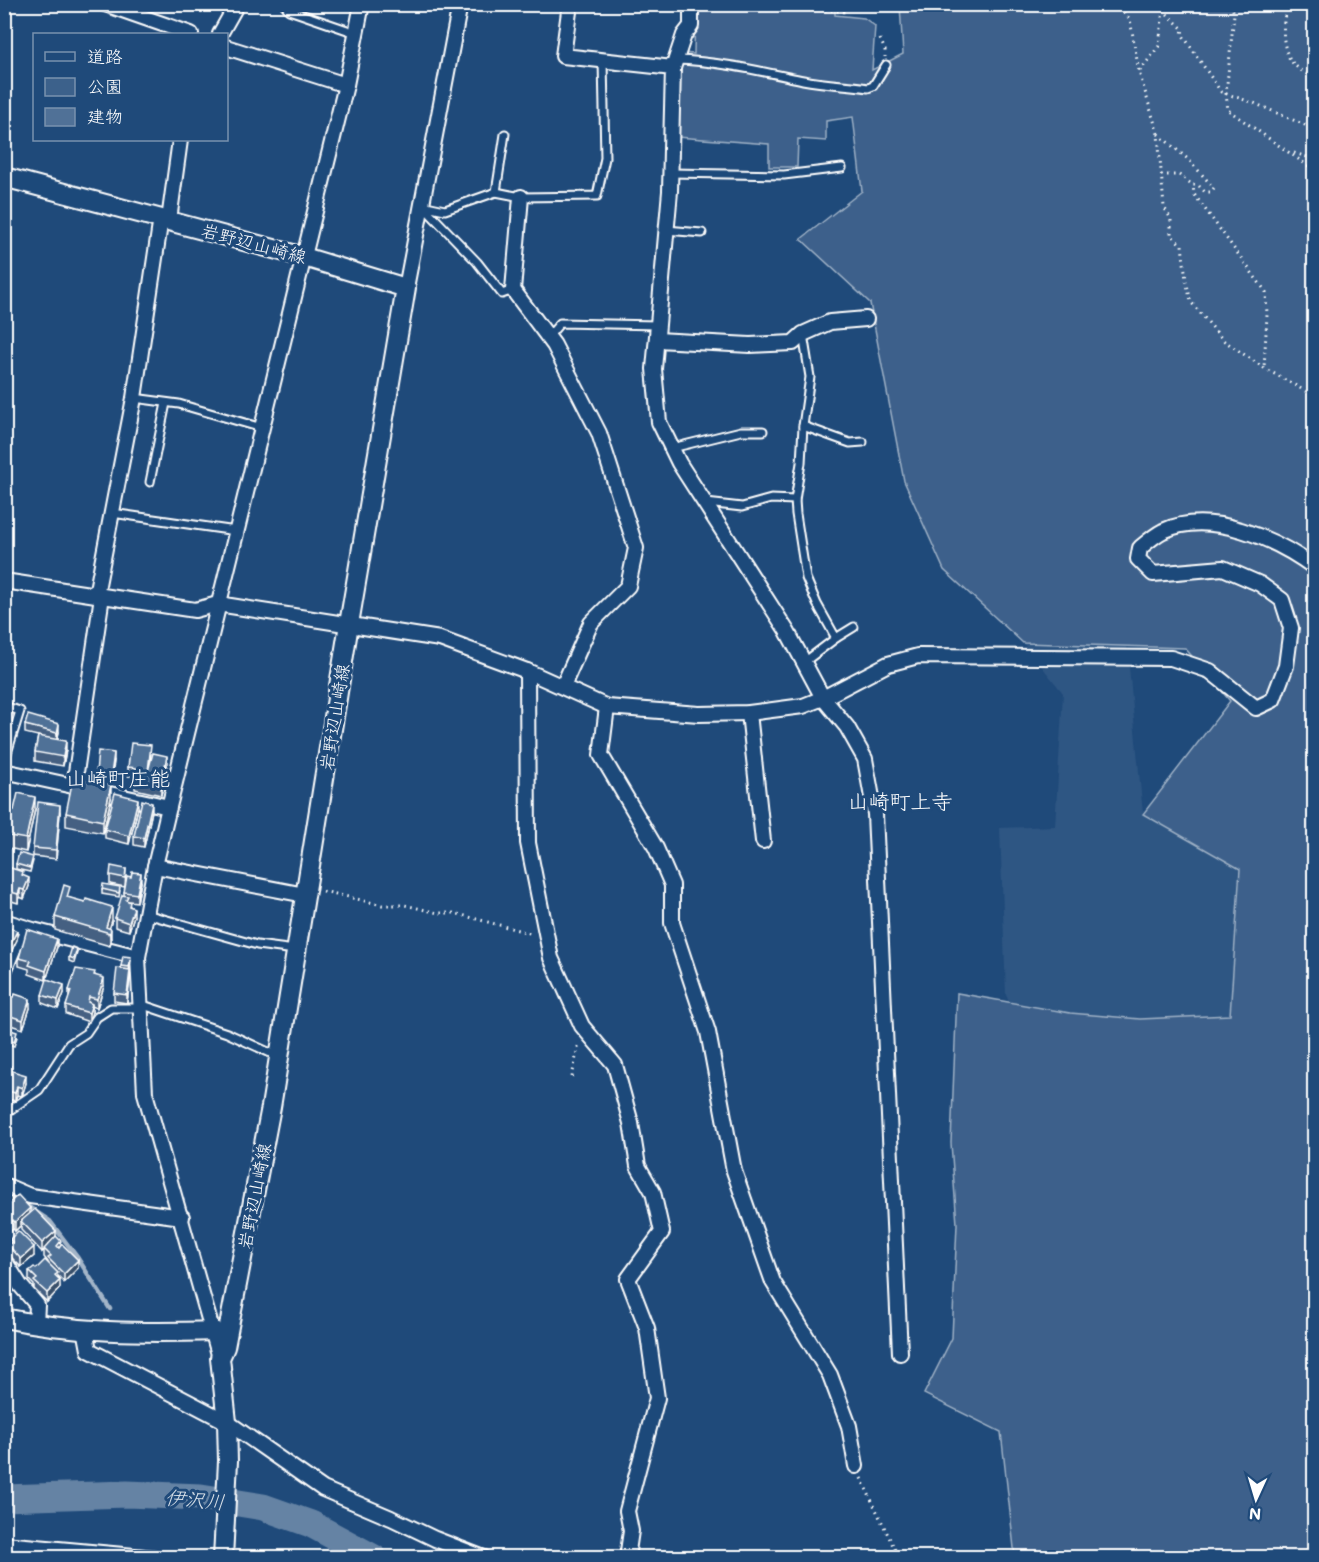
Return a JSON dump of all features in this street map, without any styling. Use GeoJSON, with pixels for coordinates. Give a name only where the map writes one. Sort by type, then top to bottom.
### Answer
{"type":"FeatureCollection","features":[{"type":"Feature","properties":{"kind":"main road","name":"岩野辺山崎線"},"geometry":{"type":"LineString","coordinates":[[4,177],[304,257],[406,288],[279,1057],[225,1347],[220,1358],[227,1422],[228,1461],[223,1556]]}},
{"type":"Feature","properties":{"kind":"main road"},"geometry":{"type":"LineString","coordinates":[[4,1318],[85,1329],[214,1331]]}},
{"type":"Feature","properties":{"kind":"street"},"geometry":{"type":"LineString","coordinates":[[105,4],[188,33]]}},
{"type":"Feature","properties":{"kind":"street"},"geometry":{"type":"LineString","coordinates":[[221,33],[237,4]]}},
{"type":"Feature","properties":{"kind":"street"},"geometry":{"type":"LineString","coordinates":[[220,1358],[182,1217],[145,1093],[138,957],[155,866],[346,85],[362,4]]}},
{"type":"Feature","properties":{"kind":"street"},"geometry":{"type":"LineString","coordinates":[[406,288],[460,4]]}},
{"type":"Feature","properties":{"kind":"street"},"geometry":{"type":"LineString","coordinates":[[570,4],[563,56],[603,61],[674,64]]}},
{"type":"Feature","properties":{"kind":"street"},"geometry":{"type":"LineString","coordinates":[[691,6],[691,26],[684,34],[674,64],[670,173],[654,369],[660,422],[679,463],[787,631],[823,698],[847,727],[865,759],[875,814],[900,1353]]}},
{"type":"Feature","properties":{"kind":"street"},"geometry":{"type":"LineString","coordinates":[[228,47],[346,85]]}},
{"type":"Feature","properties":{"kind":"street"},"geometry":{"type":"LineString","coordinates":[[74,786],[112,513],[180,141]]}},
{"type":"Feature","properties":{"kind":"street"},"geometry":{"type":"LineString","coordinates":[[521,197],[513,290],[554,345],[599,433],[636,548],[628,586],[591,623],[563,686]]}},
{"type":"Feature","properties":{"kind":"street"},"geometry":{"type":"LineString","coordinates":[[657,340],[750,345],[793,343],[803,334],[830,322],[866,319]]}},
{"type":"Feature","properties":{"kind":"street"},"geometry":{"type":"LineString","coordinates":[[4,581],[195,610],[218,604],[440,639],[527,671],[607,707],[699,714],[749,713],[803,706],[888,664],[918,657],[1171,658],[1210,671],[1256,708],[1273,700],[1286,666],[1291,628],[1282,600],[1260,584],[1223,568],[1153,574],[1138,559],[1140,548],[1162,531],[1187,524],[1229,526],[1293,551],[1314,567]]}},
{"type":"Feature","properties":{"kind":"street"},"geometry":{"type":"LineString","coordinates":[[527,671],[528,843],[550,958],[582,1026],[615,1065],[631,1123],[638,1166],[653,1192],[662,1232],[627,1279],[647,1328],[657,1398],[627,1511],[631,1531],[627,1557]]}},
{"type":"Feature","properties":{"kind":"street"},"geometry":{"type":"LineString","coordinates":[[607,707],[601,755],[656,848],[672,885],[672,923],[708,1032],[734,1171],[773,1282],[830,1375],[849,1426],[856,1466]]}},
{"type":"Feature","properties":{"kind":"street"},"geometry":{"type":"LineString","coordinates":[[749,713],[763,841]]}},
{"type":"Feature","properties":{"kind":"street"},"geometry":{"type":"LineString","coordinates":[[4,771],[169,807]]}},
{"type":"Feature","properties":{"kind":"street"},"geometry":{"type":"LineString","coordinates":[[155,866],[306,891]]}},
{"type":"Feature","properties":{"kind":"street"},"geometry":{"type":"LineString","coordinates":[[4,921],[138,957]]}},
{"type":"Feature","properties":{"kind":"street"},"geometry":{"type":"LineString","coordinates":[[4,1185],[30,1196],[182,1217]]}},
{"type":"Feature","properties":{"kind":"street"},"geometry":{"type":"LineString","coordinates":[[4,1260],[20,1285],[37,1305],[36,1323]]}},
{"type":"Feature","properties":{"kind":"street"},"geometry":{"type":"LineString","coordinates":[[85,1329],[89,1350],[227,1422],[323,1489],[435,1539],[484,1557]]}},
{"type":"Feature","properties":{"kind":"street"},"geometry":{"type":"LineString","coordinates":[[4,1544],[156,1557]]}},
{"type":"Feature","properties":{"kind":"lane"},"geometry":{"type":"LineString","coordinates":[[284,4],[289,10],[356,33]]}},
{"type":"Feature","properties":{"kind":"lane"},"geometry":{"type":"LineString","coordinates":[[674,64],[696,60],[766,71],[805,81],[868,88],[873,86],[886,65]]}},
{"type":"Feature","properties":{"kind":"lane"},"geometry":{"type":"LineString","coordinates":[[422,206],[446,210],[496,192],[521,197],[597,196],[604,158],[603,61]]}},
{"type":"Feature","properties":{"kind":"lane"},"geometry":{"type":"LineString","coordinates":[[496,192],[504,134]]}},
{"type":"Feature","properties":{"kind":"lane"},"geometry":{"type":"LineString","coordinates":[[670,173],[784,175],[842,168]]}},
{"type":"Feature","properties":{"kind":"lane"},"geometry":{"type":"LineString","coordinates":[[422,206],[477,262],[502,294],[513,290]]}},
{"type":"Feature","properties":{"kind":"lane"},"geometry":{"type":"LineString","coordinates":[[666,230],[702,233]]}},
{"type":"Feature","properties":{"kind":"lane"},"geometry":{"type":"LineString","coordinates":[[549,337],[560,323],[658,325]]}},
{"type":"Feature","properties":{"kind":"lane"},"geometry":{"type":"LineString","coordinates":[[803,334],[810,377],[795,500],[806,578],[836,638]]}},
{"type":"Feature","properties":{"kind":"lane"},"geometry":{"type":"LineString","coordinates":[[134,398],[179,404],[262,428]]}},
{"type":"Feature","properties":{"kind":"lane"},"geometry":{"type":"LineString","coordinates":[[150,482],[166,403]]}},
{"type":"Feature","properties":{"kind":"lane"},"geometry":{"type":"LineString","coordinates":[[803,426],[850,443],[863,442]]}},
{"type":"Feature","properties":{"kind":"lane"},"geometry":{"type":"LineString","coordinates":[[672,448],[741,431],[763,431]]}},
{"type":"Feature","properties":{"kind":"lane"},"geometry":{"type":"LineString","coordinates":[[705,503],[742,507],[771,499],[795,500]]}},
{"type":"Feature","properties":{"kind":"lane"},"geometry":{"type":"LineString","coordinates":[[112,513],[236,531]]}},
{"type":"Feature","properties":{"kind":"lane"},"geometry":{"type":"LineString","coordinates":[[803,663],[854,627]]}},
{"type":"Feature","properties":{"kind":"lane"},"geometry":{"type":"LineString","coordinates":[[4,706],[20,711],[4,763]]}},
{"type":"Feature","properties":{"kind":"lane"},"geometry":{"type":"LineString","coordinates":[[146,914],[257,945],[296,951]]}},
{"type":"Feature","properties":{"kind":"lane"},"geometry":{"type":"LineString","coordinates":[[4,980],[26,928]]}},
{"type":"Feature","properties":{"kind":"lane"},"geometry":{"type":"LineString","coordinates":[[4,1114],[39,1090],[69,1044],[86,1033],[97,1017],[111,1008],[140,1006],[227,1033],[279,1057]]}},
{"type":"Feature","properties":{"kind":"path"},"geometry":{"type":"LineString","coordinates":[[1115,4],[1130,19],[1139,72],[1158,134],[1164,207],[1171,219],[1172,235],[1182,245],[1191,302],[1223,340],[1264,368],[1314,396]]}},
{"type":"Feature","properties":{"kind":"path"},"geometry":{"type":"LineString","coordinates":[[1139,72],[1159,46],[1163,10],[1161,4]]}},
{"type":"Feature","properties":{"kind":"path"},"geometry":{"type":"LineString","coordinates":[[1231,4],[1234,14],[1226,94],[1228,110],[1314,170]]}},
{"type":"Feature","properties":{"kind":"path"},"geometry":{"type":"LineString","coordinates":[[1287,4],[1284,19],[1284,44],[1292,62],[1314,80]]}},
{"type":"Feature","properties":{"kind":"path"},"geometry":{"type":"LineString","coordinates":[[1309,4],[1314,14]]}},
{"type":"Feature","properties":{"kind":"path"},"geometry":{"type":"LineString","coordinates":[[691,6],[792,10],[797,7],[847,12]]}},
{"type":"Feature","properties":{"kind":"path"},"geometry":{"type":"LineString","coordinates":[[1163,10],[1183,29],[1182,34],[1221,92],[1254,103],[1314,129]]}},
{"type":"Feature","properties":{"kind":"path"},"geometry":{"type":"LineString","coordinates":[[1158,134],[1189,160],[1214,188],[1211,192],[1205,192],[1198,185],[1193,185],[1179,175],[1161,175]]}},
{"type":"Feature","properties":{"kind":"path"},"geometry":{"type":"LineString","coordinates":[[1289,151],[1314,159]]}},
{"type":"Feature","properties":{"kind":"path"},"geometry":{"type":"LineString","coordinates":[[1193,185],[1194,194],[1266,292],[1264,368]]}},
{"type":"Feature","properties":{"kind":"path"},"geometry":{"type":"LineString","coordinates":[[306,891],[382,905],[405,905],[438,913],[454,913],[546,937]]}},
{"type":"Feature","properties":{"kind":"path"},"geometry":{"type":"LineString","coordinates":[[572,1077],[582,1026]]}},
{"type":"Feature","properties":{"kind":"path"},"geometry":{"type":"LineString","coordinates":[[856,1466],[899,1557]]}},
{"type":"Feature","properties":{"kind":"shaded area"},"geometry":{"type":"Polygon","coordinates":[[[1023,643],[1127,646],[1143,814],[1240,869],[1230,1015],[1140,1019],[1070,1013],[1009,1002],[1006,995],[1000,828],[1055,826],[1063,693],[1023,643]]]}},
{"type":"Feature","properties":{"kind":"green space"},"geometry":{"type":"Polygon","coordinates":[[[695,5],[835,5],[835,15],[864,18],[875,26],[872,70],[903,54],[900,5],[1314,5],[1314,1557],[1015,1557],[1001,1432],[924,1394],[952,1338],[957,1224],[951,1143],[957,993],[1070,1013],[1140,1019],[1230,1015],[1240,869],[1143,814],[1230,701],[1185,648],[1023,643],[944,570],[904,481],[870,303],[801,239],[862,191],[853,117],[826,121],[826,141],[798,139],[797,167],[769,167],[769,144],[677,137],[681,53],[694,54],[695,5]]]}},
{"type":"Feature","properties":{"kind":"building"},"geometry":{"type":"Polygon","coordinates":[[[28,715],[59,724],[57,733],[25,725],[28,715]]]}},
{"type":"Feature","properties":{"kind":"building"},"geometry":{"type":"Polygon","coordinates":[[[38,736],[66,741],[63,757],[35,752],[38,736]]]}},
{"type":"Feature","properties":{"kind":"building"},"geometry":{"type":"Polygon","coordinates":[[[131,743],[151,745],[148,771],[153,753],[167,756],[161,786],[135,781],[136,768],[128,767],[131,743]]]}},
{"type":"Feature","properties":{"kind":"building"},"geometry":{"type":"Polygon","coordinates":[[[98,751],[114,753],[111,775],[96,773],[98,751]]]}},
{"type":"Feature","properties":{"kind":"building"},"geometry":{"type":"Polygon","coordinates":[[[73,778],[111,785],[103,821],[66,813],[73,778]]]}},
{"type":"Feature","properties":{"kind":"building"},"geometry":{"type":"Polygon","coordinates":[[[18,793],[35,797],[26,839],[4,835],[4,808],[14,810],[18,793]]]}},
{"type":"Feature","properties":{"kind":"building"},"geometry":{"type":"Polygon","coordinates":[[[115,793],[138,799],[129,836],[105,829],[115,793]]]}},
{"type":"Feature","properties":{"kind":"building"},"geometry":{"type":"Polygon","coordinates":[[[142,800],[152,803],[144,838],[134,836],[142,800]]]}},
{"type":"Feature","properties":{"kind":"building"},"geometry":{"type":"Polygon","coordinates":[[[38,802],[60,805],[56,850],[33,848],[38,802]]]}},
{"type":"Feature","properties":{"kind":"building"},"geometry":{"type":"Polygon","coordinates":[[[19,853],[33,857],[30,868],[16,864],[19,853]]]}},
{"type":"Feature","properties":{"kind":"building"},"geometry":{"type":"Polygon","coordinates":[[[4,863],[9,864],[8,867],[23,872],[22,875],[29,878],[24,890],[20,889],[18,894],[4,890],[4,863]]]}},
{"type":"Feature","properties":{"kind":"building"},"geometry":{"type":"Polygon","coordinates":[[[111,866],[126,869],[125,878],[110,875],[111,866]]]}},
{"type":"Feature","properties":{"kind":"building"},"geometry":{"type":"Polygon","coordinates":[[[132,872],[141,873],[137,894],[124,892],[127,876],[131,877],[132,872]]]}},
{"type":"Feature","properties":{"kind":"building"},"geometry":{"type":"Polygon","coordinates":[[[103,884],[120,887],[119,893],[102,889],[103,884]]]}},
{"type":"Feature","properties":{"kind":"building"},"geometry":{"type":"Polygon","coordinates":[[[64,885],[70,887],[67,897],[85,902],[86,899],[112,907],[106,927],[111,929],[110,933],[55,917],[64,885]]]}},
{"type":"Feature","properties":{"kind":"building"},"geometry":{"type":"Polygon","coordinates":[[[122,895],[128,896],[126,900],[130,902],[129,906],[134,908],[129,923],[115,918],[122,895]]]}},
{"type":"Feature","properties":{"kind":"building"},"geometry":{"type":"Polygon","coordinates":[[[4,924],[17,931],[5,954],[4,953],[4,924]]]}},
{"type":"Feature","properties":{"kind":"building"},"geometry":{"type":"Polygon","coordinates":[[[27,929],[57,939],[46,971],[29,965],[31,961],[19,958],[27,929]]]}},
{"type":"Feature","properties":{"kind":"building"},"geometry":{"type":"Polygon","coordinates":[[[72,947],[77,949],[74,959],[69,957],[72,947]]]}},
{"type":"Feature","properties":{"kind":"building"},"geometry":{"type":"Polygon","coordinates":[[[123,956],[131,957],[129,967],[121,966],[123,956]]]}},
{"type":"Feature","properties":{"kind":"building"},"geometry":{"type":"Polygon","coordinates":[[[117,968],[130,970],[127,995],[114,993],[117,968]]]}},
{"type":"Feature","properties":{"kind":"building"},"geometry":{"type":"Polygon","coordinates":[[[76,969],[95,972],[94,975],[104,978],[97,999],[89,997],[88,1002],[92,1004],[89,1013],[66,1006],[76,969]]]}},
{"type":"Feature","properties":{"kind":"building"},"geometry":{"type":"Polygon","coordinates":[[[47,979],[64,985],[58,1000],[42,995],[47,979]]]}},
{"type":"Feature","properties":{"kind":"building"},"geometry":{"type":"Polygon","coordinates":[[[4,994],[14,997],[15,994],[30,999],[23,1020],[4,1014],[4,994]]]}},
{"type":"Feature","properties":{"kind":"building"},"geometry":{"type":"Polygon","coordinates":[[[4,1028],[17,1032],[14,1042],[4,1039],[4,1028]]]}},
{"type":"Feature","properties":{"kind":"building"},"geometry":{"type":"Polygon","coordinates":[[[4,1064],[11,1066],[9,1070],[26,1075],[22,1088],[17,1086],[15,1093],[4,1090],[4,1064]]]}},
{"type":"Feature","properties":{"kind":"building"},"geometry":{"type":"Polygon","coordinates":[[[4,1188],[12,1196],[4,1202],[4,1188]]]}},
{"type":"Feature","properties":{"kind":"building"},"geometry":{"type":"Polygon","coordinates":[[[18,1195],[30,1208],[15,1222],[13,1220],[4,1228],[4,1208],[18,1195]]]}},
{"type":"Feature","properties":{"kind":"building"},"geometry":{"type":"Polygon","coordinates":[[[35,1209],[56,1231],[42,1243],[21,1221],[35,1209]]]}},
{"type":"Feature","properties":{"kind":"building"},"geometry":{"type":"Polygon","coordinates":[[[18,1231],[34,1247],[21,1259],[8,1245],[12,1242],[10,1239],[18,1231]]]}},
{"type":"Feature","properties":{"kind":"building"},"geometry":{"type":"Polygon","coordinates":[[[56,1236],[61,1241],[57,1246],[59,1248],[62,1244],[78,1260],[64,1274],[48,1258],[51,1256],[44,1249],[56,1236]]]}},
{"type":"Feature","properties":{"kind":"building"},"geometry":{"type":"Polygon","coordinates":[[[45,1260],[58,1273],[55,1275],[60,1280],[47,1293],[34,1281],[37,1279],[29,1271],[34,1267],[36,1269],[45,1260]]]}},
{"type":"Feature","properties":{"kind":"waterway"},"geometry":{"type":"LineString","coordinates":[[26,1205],[50,1221],[77,1257],[110,1309]]}},
{"type":"Feature","properties":{"kind":"waterway","name":"伊沢川"},"geometry":{"type":"LineString","coordinates":[[4,1498],[127,1494],[201,1497],[263,1507],[311,1524],[374,1558]]}},
{"type":"Feature","properties":{"kind":"district","name":"山崎町庄能"},"geometry":{"type":"Point","coordinates":[118,777]}},
{"type":"Feature","properties":{"kind":"district","name":"山崎町上寺"},"geometry":{"type":"Point","coordinates":[900,800]}}]}
